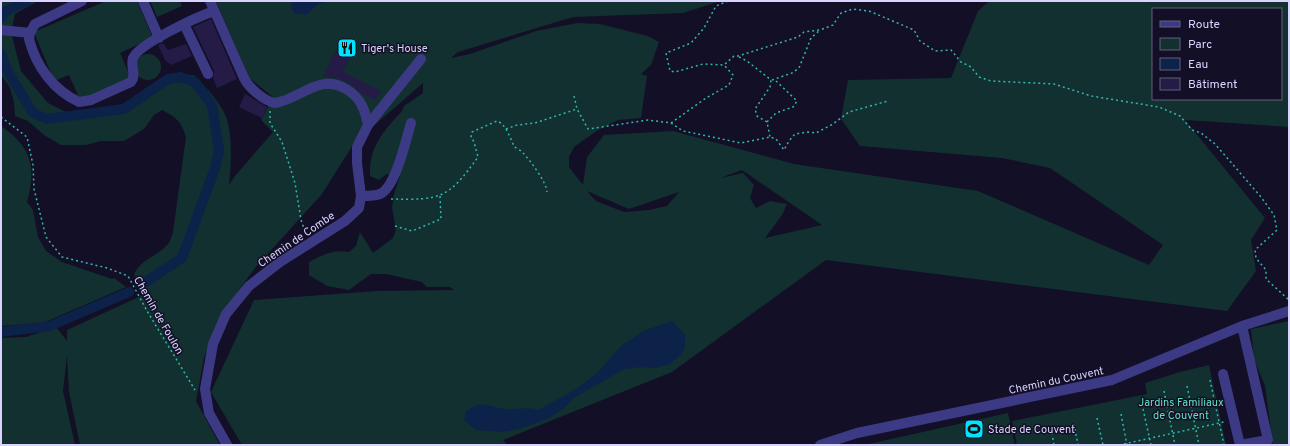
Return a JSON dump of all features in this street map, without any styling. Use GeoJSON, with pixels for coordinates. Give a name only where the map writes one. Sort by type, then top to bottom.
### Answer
{"type":"FeatureCollection","features":[{"type":"Feature","properties":{"kind":"street"},"geometry":{"type":"LineString","coordinates":[[82,1],[35,24],[30,33],[31,44],[49,80],[55,86],[79,102],[91,100],[131,82],[134,78],[132,63],[133,58],[143,48],[212,6],[246,82],[271,102],[275,103],[317,85],[332,83],[342,86],[356,96],[365,112],[368,125]]}},
{"type":"Feature","properties":{"kind":"street"},"geometry":{"type":"LineString","coordinates":[[143,1],[159,38]]}},
{"type":"Feature","properties":{"kind":"street"},"geometry":{"type":"LineString","coordinates":[[184,24],[208,74]]}},
{"type":"Feature","properties":{"kind":"street"},"geometry":{"type":"LineString","coordinates":[[2,30],[30,33]]}},
{"type":"Feature","properties":{"kind":"street"},"geometry":{"type":"LineString","coordinates":[[411,123],[397,168],[387,188],[380,194],[361,196],[357,163],[357,147],[368,125],[421,59]]}},
{"type":"Feature","properties":{"kind":"street","name":"Chemin de Combe"},"geometry":{"type":"LineString","coordinates":[[227,445],[209,413],[204,389],[213,344],[226,314],[249,286],[280,262],[345,221],[358,208],[361,196]]}},
{"type":"Feature","properties":{"kind":"street","name":"Chemin du Couvent"},"geometry":{"type":"LineString","coordinates":[[820,445],[857,433],[1112,380],[1242,326],[1289,311]]}},
{"type":"Feature","properties":{"kind":"street"},"geometry":{"type":"LineString","coordinates":[[1223,374],[1240,445],[1268,440],[1242,326]]}},
{"type":"Feature","properties":{"kind":"path"},"geometry":{"type":"LineString","coordinates":[[728,1],[716,6],[704,28],[691,43],[666,53],[670,71],[675,72],[703,64],[724,65],[734,56],[798,37],[804,32],[820,30],[833,25],[841,13],[853,9],[869,11],[914,30],[920,41],[935,51],[951,50],[961,62],[971,67],[979,77],[991,81],[1054,84],[1091,96],[1159,107],[1180,116],[1192,130],[1201,133],[1214,144],[1261,196],[1274,215],[1277,230],[1259,244],[1255,250],[1256,258],[1266,270],[1266,279],[1289,300]]}},
{"type":"Feature","properties":{"kind":"path"},"geometry":{"type":"LineString","coordinates":[[770,138],[767,122],[757,116],[755,109],[770,87],[772,80],[792,73],[799,68],[811,38],[820,30]]}},
{"type":"Feature","properties":{"kind":"path"},"geometry":{"type":"LineString","coordinates":[[738,56],[747,60],[772,80]]}},
{"type":"Feature","properties":{"kind":"path"},"geometry":{"type":"LineString","coordinates":[[671,123],[706,98],[729,85],[733,75],[724,65]]}},
{"type":"Feature","properties":{"kind":"path"},"geometry":{"type":"LineString","coordinates":[[767,122],[776,113],[793,107],[797,101],[774,79]]}},
{"type":"Feature","properties":{"kind":"path"},"geometry":{"type":"LineString","coordinates":[[574,96],[577,109],[588,129],[648,120],[671,123],[683,131],[741,144],[770,138],[776,139],[784,150],[788,142],[795,134],[808,132],[816,133],[833,124],[849,112],[888,101]]}},
{"type":"Feature","properties":{"kind":"path"},"geometry":{"type":"LineString","coordinates":[[275,103],[269,112],[270,123],[284,149],[298,193],[302,224],[310,243]]}},
{"type":"Feature","properties":{"kind":"path"},"geometry":{"type":"LineString","coordinates":[[506,130],[517,125],[535,123],[577,109]]}},
{"type":"Feature","properties":{"kind":"path","name":"Chemin de Foulon"},"geometry":{"type":"LineString","coordinates":[[1,117],[27,137],[33,165],[34,189],[46,237],[62,257],[107,268],[128,276],[146,311],[198,394]]}},
{"type":"Feature","properties":{"kind":"path"},"geometry":{"type":"LineString","coordinates":[[380,194],[390,199],[432,198],[448,193],[473,166],[478,157],[474,142],[471,138],[472,132],[496,121],[500,122],[506,130],[514,147],[522,152],[533,164],[547,187],[547,192]]}},
{"type":"Feature","properties":{"kind":"path"},"geometry":{"type":"LineString","coordinates":[[395,226],[412,231],[442,220],[440,196]]}},
{"type":"Feature","properties":{"kind":"path"},"geometry":{"type":"LineString","coordinates":[[1210,380],[1224,445]]}},
{"type":"Feature","properties":{"kind":"path"},"geometry":{"type":"LineString","coordinates":[[1187,386],[1199,445]]}},
{"type":"Feature","properties":{"kind":"path"},"geometry":{"type":"LineString","coordinates":[[1164,391],[1175,445]]}},
{"type":"Feature","properties":{"kind":"path"},"geometry":{"type":"LineString","coordinates":[[1143,409],[1151,445]]}},
{"type":"Feature","properties":{"kind":"path"},"geometry":{"type":"LineString","coordinates":[[1120,414],[1127,444]]}},
{"type":"Feature","properties":{"kind":"path"},"geometry":{"type":"LineString","coordinates":[[1097,418],[1102,445]]}},
{"type":"Feature","properties":{"kind":"path"},"geometry":{"type":"LineString","coordinates":[[1119,445],[1234,420]]}},
{"type":"Feature","properties":{"kind":"path"},"geometry":{"type":"LineString","coordinates":[[1074,424],[1078,445]]}},
{"type":"Feature","properties":{"kind":"path"},"geometry":{"type":"LineString","coordinates":[[1051,428],[1054,445]]}},
{"type":"Feature","properties":{"kind":"green space"},"geometry":{"type":"Polygon","coordinates":[[[1,1],[38,1],[15,14],[11,32],[21,71],[48,103],[80,119],[125,111],[171,75],[194,75],[216,100],[226,117],[231,142],[229,185],[273,132],[261,120],[273,97],[249,78],[216,1],[721,1],[683,13],[573,17],[458,52],[451,58],[470,54],[536,31],[578,23],[600,24],[648,36],[659,42],[651,65],[641,74],[647,76],[641,118],[618,120],[598,130],[574,147],[569,157],[569,167],[583,185],[587,157],[604,135],[673,131],[794,164],[978,191],[1149,265],[1163,245],[1050,168],[1002,158],[860,146],[841,119],[848,80],[951,78],[978,11],[989,1],[1289,1],[1289,127],[1185,120],[1265,218],[1251,240],[1256,271],[1227,311],[826,260],[672,372],[503,440],[507,445],[242,445],[211,392],[254,300],[377,291],[454,290],[450,287],[427,287],[422,282],[386,274],[371,274],[349,290],[327,286],[309,275],[309,262],[333,252],[349,252],[356,246],[360,232],[373,253],[393,238],[396,230],[392,208],[394,194],[400,176],[387,174],[379,180],[370,176],[370,165],[378,140],[402,111],[404,106],[423,93],[423,83],[354,143],[322,194],[255,268],[220,316],[204,358],[196,401],[220,445],[80,445],[69,392],[67,356],[63,391],[75,445],[1,445],[1,338],[26,337],[56,327],[67,341],[67,330],[143,295],[147,291],[134,274],[141,264],[164,248],[172,237],[186,137],[178,120],[162,110],[154,115],[144,129],[124,141],[101,141],[86,145],[61,145],[44,135],[28,121],[15,116],[14,102],[10,88],[1,74],[1,1]],[[742,170],[720,178],[743,173],[754,185],[750,198],[756,208],[770,201],[787,204],[782,215],[765,238],[822,225],[742,170]],[[587,191],[596,201],[624,212],[649,210],[667,206],[679,192],[629,209],[587,191]]]}},
{"type":"Feature","properties":{"kind":"green space"},"geometry":{"type":"Polygon","coordinates":[[[106,1],[137,1],[153,38],[120,53],[131,78],[80,100],[69,75],[54,81],[34,32],[106,1]]]}},
{"type":"Feature","properties":{"kind":"green space"},"geometry":{"type":"Polygon","coordinates":[[[150,1],[180,1],[182,6],[157,17],[150,1]]]}},
{"type":"Feature","properties":{"kind":"green space"},"geometry":{"type":"Polygon","coordinates":[[[148,54],[157,58],[161,67],[157,76],[148,80],[139,76],[135,67],[139,58],[148,54]]]}},
{"type":"Feature","properties":{"kind":"green space"},"geometry":{"type":"Polygon","coordinates":[[[1,126],[19,142],[29,158],[31,178],[27,202],[33,210],[38,237],[46,251],[62,262],[112,279],[114,278],[126,287],[43,323],[1,326],[1,126]]]}},
{"type":"Feature","properties":{"kind":"green space"},"geometry":{"type":"Polygon","coordinates":[[[1289,321],[1289,445],[1273,445],[1265,386],[1254,359],[1251,329],[1289,321]]]}},
{"type":"Feature","properties":{"kind":"green space","name":"Jardins Familiaux de Couvent"},"geometry":{"type":"Polygon","coordinates":[[[1209,365],[1226,445],[1017,445],[1012,421],[1147,394],[1145,383],[1209,365]]]}},
{"type":"Feature","properties":{"kind":"green space","name":"Stade de Couvent"},"geometry":{"type":"Polygon","coordinates":[[[1008,413],[1015,445],[864,445],[1008,413]]]}},
{"type":"Feature","properties":{"kind":"water"},"geometry":{"type":"Polygon","coordinates":[[[292,1],[328,1],[318,4],[306,15],[294,13],[291,7],[292,1]]]}},
{"type":"Feature","properties":{"kind":"water"},"geometry":{"type":"Polygon","coordinates":[[[672,321],[685,335],[685,346],[682,354],[670,364],[655,368],[641,367],[624,369],[574,398],[563,409],[547,419],[519,429],[502,432],[476,430],[464,420],[466,411],[477,405],[488,405],[505,409],[531,408],[539,410],[577,388],[596,374],[622,345],[643,331],[672,321]]]}},
{"type":"Feature","properties":{"kind":"building"},"geometry":{"type":"Polygon","coordinates":[[[211,19],[237,79],[217,88],[213,78],[214,71],[193,27],[211,19]]]}},
{"type":"Feature","properties":{"kind":"building"},"geometry":{"type":"Polygon","coordinates":[[[343,37],[357,44],[343,72],[381,91],[375,100],[361,93],[349,83],[339,79],[323,76],[343,37]]]}},
{"type":"Feature","properties":{"kind":"building"},"geometry":{"type":"Polygon","coordinates":[[[163,43],[168,50],[186,44],[192,56],[171,65],[165,60],[158,45],[163,43]]]}},
{"type":"Feature","properties":{"kind":"building"},"geometry":{"type":"Polygon","coordinates":[[[245,94],[267,107],[262,118],[239,107],[245,94]]]}},
{"type":"Feature","properties":{"kind":"waterway"},"geometry":{"type":"LineString","coordinates":[[1,18],[6,11],[27,1]]}},
{"type":"Feature","properties":{"kind":"waterway"},"geometry":{"type":"LineString","coordinates":[[1,54],[7,70],[33,113],[47,119],[124,109],[168,79],[180,77],[195,82],[212,105],[219,151],[215,168],[182,258],[141,285]]}},
{"type":"Feature","properties":{"kind":"waterway"},"geometry":{"type":"LineString","coordinates":[[1,332],[50,326],[129,292]]}},
{"type":"Feature","properties":{"kind":"place","name":"Tiger's House"},"geometry":{"type":"Point","coordinates":[347,48]}},
{"type":"Feature","properties":{"kind":"place","name":"Stade de Couvent"},"geometry":{"type":"Point","coordinates":[974,429]}}]}
